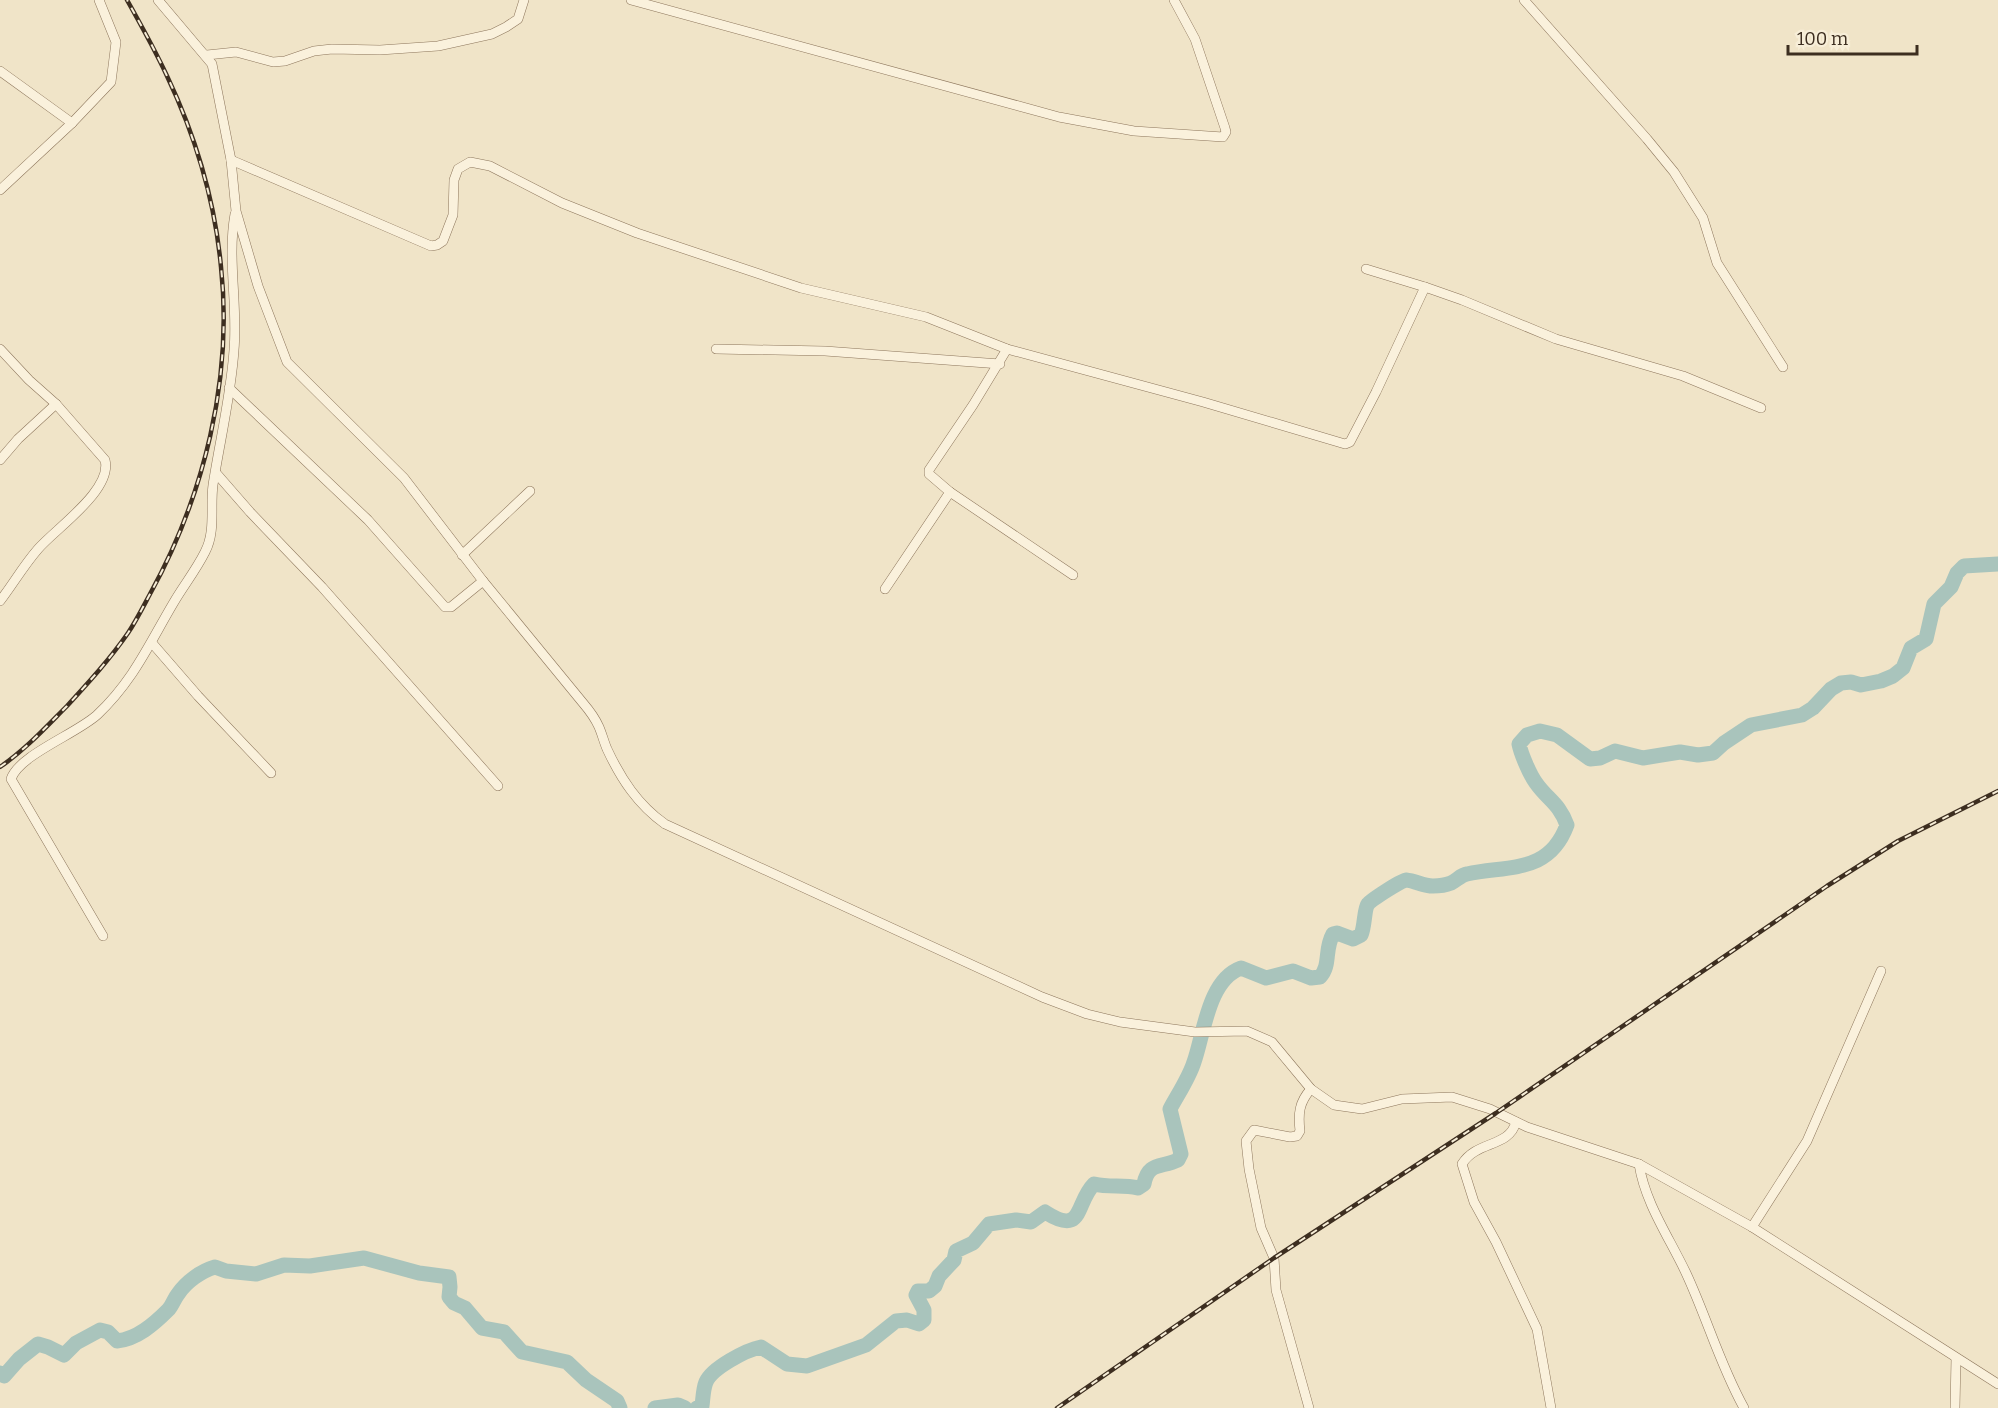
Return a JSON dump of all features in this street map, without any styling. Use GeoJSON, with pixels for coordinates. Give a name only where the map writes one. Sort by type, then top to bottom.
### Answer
{"type":"FeatureCollection","features":[{"type":"Feature","properties":{"kind":"street"},"geometry":{"type":"LineString","coordinates":[[0,190],[72,123],[111,82],[116,42],[99,0]]}},
{"type":"Feature","properties":{"kind":"street"},"geometry":{"type":"LineString","coordinates":[[159,0],[207,55],[212,64],[231,160],[236,211],[258,285],[287,362],[404,478],[462,555],[584,703],[598,724],[606,747],[631,791],[649,812],[665,824],[1042,997],[1087,1014],[1120,1022],[1195,1032],[1247,1031],[1272,1042],[1311,1089],[1334,1106],[1362,1109],[1402,1099],[1452,1097],[1490,1109],[1516,1122],[1639,1164],[1752,1227],[1998,1384]]}},
{"type":"Feature","properties":{"kind":"street"},"geometry":{"type":"LineString","coordinates":[[207,55],[236,52],[273,62],[285,61],[314,51],[332,49],[380,50],[438,46],[476,39],[506,27],[518,19],[524,0]]}},
{"type":"Feature","properties":{"kind":"street"},"geometry":{"type":"LineString","coordinates":[[631,0],[1059,117],[1134,132],[1223,136],[1226,132],[1225,128],[1196,39],[1174,0]]}},
{"type":"Feature","properties":{"kind":"street"},"geometry":{"type":"LineString","coordinates":[[1524,0],[1674,172],[1703,218],[1717,263],[1783,367]]}},
{"type":"Feature","properties":{"kind":"street"},"geometry":{"type":"LineString","coordinates":[[0,71],[72,123]]}},
{"type":"Feature","properties":{"kind":"street"},"geometry":{"type":"LineString","coordinates":[[231,160],[431,246],[443,241],[453,215],[454,180],[458,170],[470,162],[490,166],[562,204],[637,233],[801,288],[926,317],[1007,349],[1203,402],[1345,444],[1350,442],[1376,392],[1425,287]]}},
{"type":"Feature","properties":{"kind":"street"},"geometry":{"type":"LineString","coordinates":[[103,936],[11,779],[21,764],[68,736],[96,715],[130,678],[152,643],[172,604],[206,551],[213,520],[213,484],[230,388],[234,327],[231,237],[236,211]]}},
{"type":"Feature","properties":{"kind":"street"},"geometry":{"type":"LineString","coordinates":[[1365,268],[1462,300],[1556,339],[1683,376],[1761,408]]}},
{"type":"Feature","properties":{"kind":"street"},"geometry":{"type":"LineString","coordinates":[[0,349],[56,404],[105,460],[105,474],[74,516],[39,548],[0,601]]}},
{"type":"Feature","properties":{"kind":"street"},"geometry":{"type":"LineString","coordinates":[[716,349],[825,351],[1000,364]]}},
{"type":"Feature","properties":{"kind":"street"},"geometry":{"type":"LineString","coordinates":[[1007,349],[1000,364],[929,470],[931,478],[1073,575]]}},
{"type":"Feature","properties":{"kind":"street"},"geometry":{"type":"LineString","coordinates":[[230,388],[368,520],[445,606],[451,607],[483,581]]}},
{"type":"Feature","properties":{"kind":"street"},"geometry":{"type":"LineString","coordinates":[[0,460],[18,439],[56,404]]}},
{"type":"Feature","properties":{"kind":"street"},"geometry":{"type":"LineString","coordinates":[[216,473],[322,587],[498,786]]}},
{"type":"Feature","properties":{"kind":"street"},"geometry":{"type":"LineString","coordinates":[[462,555],[530,491]]}},
{"type":"Feature","properties":{"kind":"street"},"geometry":{"type":"LineString","coordinates":[[885,589],[950,492]]}},
{"type":"Feature","properties":{"kind":"street"},"geometry":{"type":"LineString","coordinates":[[152,643],[198,696],[271,773]]}},
{"type":"Feature","properties":{"kind":"street"},"geometry":{"type":"LineString","coordinates":[[1752,1227],[1807,1141],[1881,971]]}},
{"type":"Feature","properties":{"kind":"street"},"geometry":{"type":"LineString","coordinates":[[1309,1408],[1276,1290],[1274,1258],[1262,1228],[1249,1169],[1246,1141],[1254,1130],[1290,1137],[1297,1136],[1300,1131],[1298,1119],[1301,1104],[1311,1089]]}},
{"type":"Feature","properties":{"kind":"street"},"geometry":{"type":"LineString","coordinates":[[1516,1122],[1514,1131],[1493,1144],[1477,1149],[1462,1164],[1474,1202],[1496,1242],[1537,1329],[1551,1408]]}},
{"type":"Feature","properties":{"kind":"street"},"geometry":{"type":"LineString","coordinates":[[1639,1164],[1646,1192],[1686,1273],[1730,1382],[1744,1408]]}},
{"type":"Feature","properties":{"kind":"street"},"geometry":{"type":"LineString","coordinates":[[1955,1408],[1956,1358]]}},
{"type":"Feature","properties":{"kind":"waterway"},"geometry":{"type":"LineString","coordinates":[[697,1408],[702,1406],[704,1388],[709,1377],[730,1360],[755,1349],[761,1347],[787,1364],[807,1366],[866,1345],[896,1321],[907,1320],[919,1324],[924,1320],[924,1310],[916,1295],[918,1291],[929,1291],[935,1286],[939,1276],[954,1260],[956,1251],[973,1243],[989,1224],[1016,1220],[1031,1222],[1045,1212],[1058,1219],[1066,1221],[1073,1219],[1094,1184],[1138,1188],[1144,1184],[1152,1169],[1178,1160],[1181,1154],[1170,1109],[1192,1068],[1214,996],[1230,974],[1241,968],[1266,978],[1293,971],[1311,978],[1320,977],[1325,967],[1333,934],[1337,933],[1353,939],[1361,935],[1368,904],[1399,883],[1406,880],[1429,886],[1442,885],[1451,883],[1463,875],[1526,864],[1539,860],[1550,852],[1567,825],[1557,807],[1540,789],[1526,764],[1519,744],[1527,735],[1540,731],[1557,735],[1590,759],[1600,758],[1615,751],[1643,758],[1680,752],[1698,755],[1713,753],[1751,725],[1802,715],[1841,683],[1851,682],[1861,685],[1893,676],[1903,668],[1911,648],[1926,639],[1934,604],[1951,587],[1957,573],[1964,566],[1998,564]]}},
{"type":"Feature","properties":{"kind":"waterway"},"geometry":{"type":"LineString","coordinates":[[0,1373],[4,1376],[19,1359],[38,1344],[64,1355],[76,1343],[100,1330],[108,1332],[117,1341],[138,1334],[171,1307],[181,1290],[190,1281],[204,1271],[215,1267],[226,1271],[256,1274],[284,1265],[310,1266],[364,1258],[419,1273],[449,1277],[449,1297],[454,1303],[465,1308],[482,1328],[504,1332],[522,1352],[567,1362],[586,1380],[617,1401],[620,1408]]}},
{"type":"Feature","properties":{"kind":"waterway"},"geometry":{"type":"LineString","coordinates":[[655,1408],[678,1405],[685,1408]]}},
{"type":"Feature","properties":{"kind":"railway"},"geometry":{"type":"LineString","coordinates":[[0,767],[27,746],[67,706],[107,661],[134,624],[186,517],[210,436],[218,394],[223,352],[224,309],[218,243],[209,194],[195,145],[177,98],[127,0]]}},
{"type":"Feature","properties":{"kind":"railway"},"geometry":{"type":"LineString","coordinates":[[1057,1408],[1274,1258],[1496,1113],[1827,886],[1898,841],[1998,791]]}}]}
